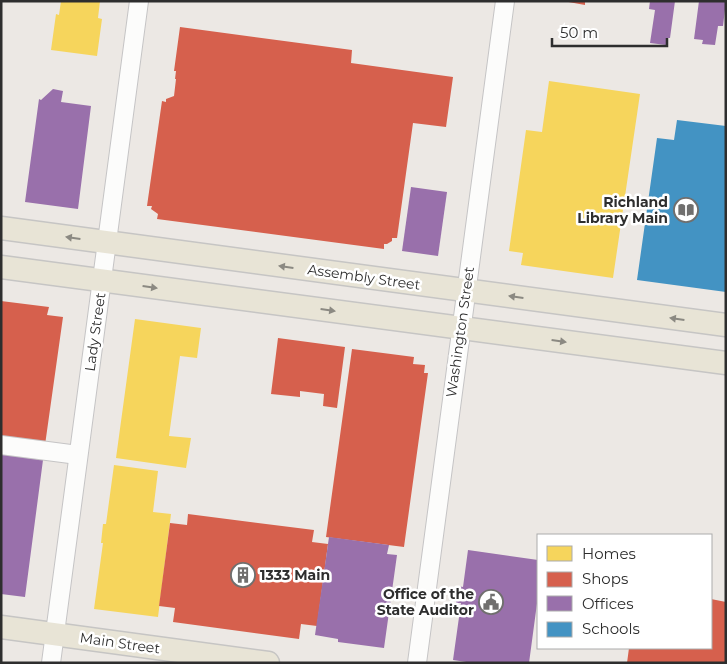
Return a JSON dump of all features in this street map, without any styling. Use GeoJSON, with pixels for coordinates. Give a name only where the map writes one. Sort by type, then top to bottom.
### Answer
{"type":"FeatureCollection","features":[{"type":"Feature","properties":{"kind":"main road","name":"Assembly Street"},"geometry":{"type":"LineString","coordinates":[[1,228],[726,325]]}},
{"type":"Feature","properties":{"kind":"main road"},"geometry":{"type":"LineString","coordinates":[[1,267],[726,363]]}},
{"type":"Feature","properties":{"kind":"main road","name":"Main Street"},"geometry":{"type":"LineString","coordinates":[[1,627],[53,648],[268,663]]}},
{"type":"Feature","properties":{"kind":"main road","name":"Main Street"},"geometry":{"type":"LineString","coordinates":[[1,640],[170,663]]}},
{"type":"Feature","properties":{"kind":"street","name":"Lady Street"},"geometry":{"type":"LineString","coordinates":[[53,648],[139,1]]}},
{"type":"Feature","properties":{"kind":"street","name":"Washington Street"},"geometry":{"type":"LineString","coordinates":[[417,663],[505,1]]}},
{"type":"Feature","properties":{"kind":"street"},"geometry":{"type":"LineString","coordinates":[[1,446],[78,456]]}},
{"type":"Feature","properties":{"kind":"building: Homes"},"geometry":{"type":"Polygon","coordinates":[[[61,1],[100,1],[98,18],[102,19],[97,56],[51,50],[56,14],[59,15],[61,1]]]}},
{"type":"Feature","properties":{"kind":"building: Homes"},"geometry":{"type":"Polygon","coordinates":[[[549,81],[640,94],[613,278],[521,265],[523,253],[509,251],[526,130],[542,132],[549,81]]]}},
{"type":"Feature","properties":{"kind":"building: Homes"},"geometry":{"type":"Polygon","coordinates":[[[135,319],[201,328],[197,358],[180,356],[169,436],[191,438],[186,468],[116,458],[135,319]]]}},
{"type":"Feature","properties":{"kind":"building: Homes"},"geometry":{"type":"Polygon","coordinates":[[[114,465],[158,471],[153,512],[171,514],[158,617],[94,609],[103,543],[101,543],[103,524],[106,524],[114,465]]]}},
{"type":"Feature","properties":{"kind":"building: Shops"},"geometry":{"type":"Polygon","coordinates":[[[563,1],[585,1],[585,5],[563,1]]]}},
{"type":"Feature","properties":{"kind":"building: Shops"},"geometry":{"type":"Polygon","coordinates":[[[180,27],[352,50],[351,63],[453,77],[446,127],[413,123],[397,238],[392,238],[392,241],[384,244],[384,249],[157,219],[158,214],[151,209],[152,206],[147,206],[162,101],[166,102],[166,99],[174,96],[176,71],[174,71],[180,27]]]}},
{"type":"Feature","properties":{"kind":"building: Shops"},"geometry":{"type":"Polygon","coordinates":[[[1,301],[49,307],[47,315],[63,317],[45,445],[1,439],[1,301]]]}},
{"type":"Feature","properties":{"kind":"building: Shops"},"geometry":{"type":"Polygon","coordinates":[[[278,338],[345,347],[337,408],[323,406],[324,394],[300,391],[300,397],[271,394],[278,338]]]}},
{"type":"Feature","properties":{"kind":"building: Shops"},"geometry":{"type":"Polygon","coordinates":[[[352,349],[414,357],[413,364],[425,365],[424,373],[428,373],[404,547],[326,537],[352,349]]]}},
{"type":"Feature","properties":{"kind":"building: Shops","name":"1333 Main"},"geometry":{"type":"Polygon","coordinates":[[[188,514],[314,530],[312,542],[328,544],[317,626],[301,624],[299,639],[173,622],[175,608],[159,606],[170,523],[187,525],[188,514]]]}},
{"type":"Feature","properties":{"kind":"building: Shops"},"geometry":{"type":"Polygon","coordinates":[[[712,599],[726,602],[726,663],[627,663],[629,649],[712,649],[712,599]]]}},
{"type":"Feature","properties":{"kind":"building: Offices"},"geometry":{"type":"Polygon","coordinates":[[[650,1],[675,1],[670,38],[667,38],[666,45],[650,43],[655,10],[649,9],[650,1]]]}},
{"type":"Feature","properties":{"kind":"building: Offices"},"geometry":{"type":"Polygon","coordinates":[[[699,1],[726,1],[723,26],[718,26],[715,45],[702,44],[703,40],[694,39],[699,1]]]}},
{"type":"Feature","properties":{"kind":"building: Offices"},"geometry":{"type":"Polygon","coordinates":[[[53,89],[63,91],[61,102],[91,106],[78,209],[25,202],[39,99],[41,100],[53,89]]]}},
{"type":"Feature","properties":{"kind":"building: Offices"},"geometry":{"type":"Polygon","coordinates":[[[411,187],[447,192],[438,256],[402,251],[411,187]]]}},
{"type":"Feature","properties":{"kind":"building: Offices"},"geometry":{"type":"Polygon","coordinates":[[[1,450],[27,454],[27,458],[43,460],[25,597],[1,594],[1,450]]]}},
{"type":"Feature","properties":{"kind":"building: Offices"},"geometry":{"type":"Polygon","coordinates":[[[329,537],[389,545],[387,554],[397,555],[384,648],[338,642],[338,639],[315,635],[329,537]]]}},
{"type":"Feature","properties":{"kind":"building: Offices"},"geometry":{"type":"Polygon","coordinates":[[[468,550],[537,560],[537,603],[529,663],[473,663],[453,660],[461,603],[456,603],[458,586],[463,587],[468,550]]]}},
{"type":"Feature","properties":{"kind":"building: Schools","name":"Richland Library Main"},"geometry":{"type":"Polygon","coordinates":[[[677,120],[726,126],[726,292],[637,280],[657,138],[674,140],[677,120]]]}},
{"type":"Feature","properties":{"kind":"place","name":"Richland Library Main"},"geometry":{"type":"Point","coordinates":[686,210]}},
{"type":"Feature","properties":{"kind":"place","name":"1333 Main"},"geometry":{"type":"Point","coordinates":[243,575]}},
{"type":"Feature","properties":{"kind":"place","name":"Office of the State Auditor"},"geometry":{"type":"Point","coordinates":[491,602]}}]}
